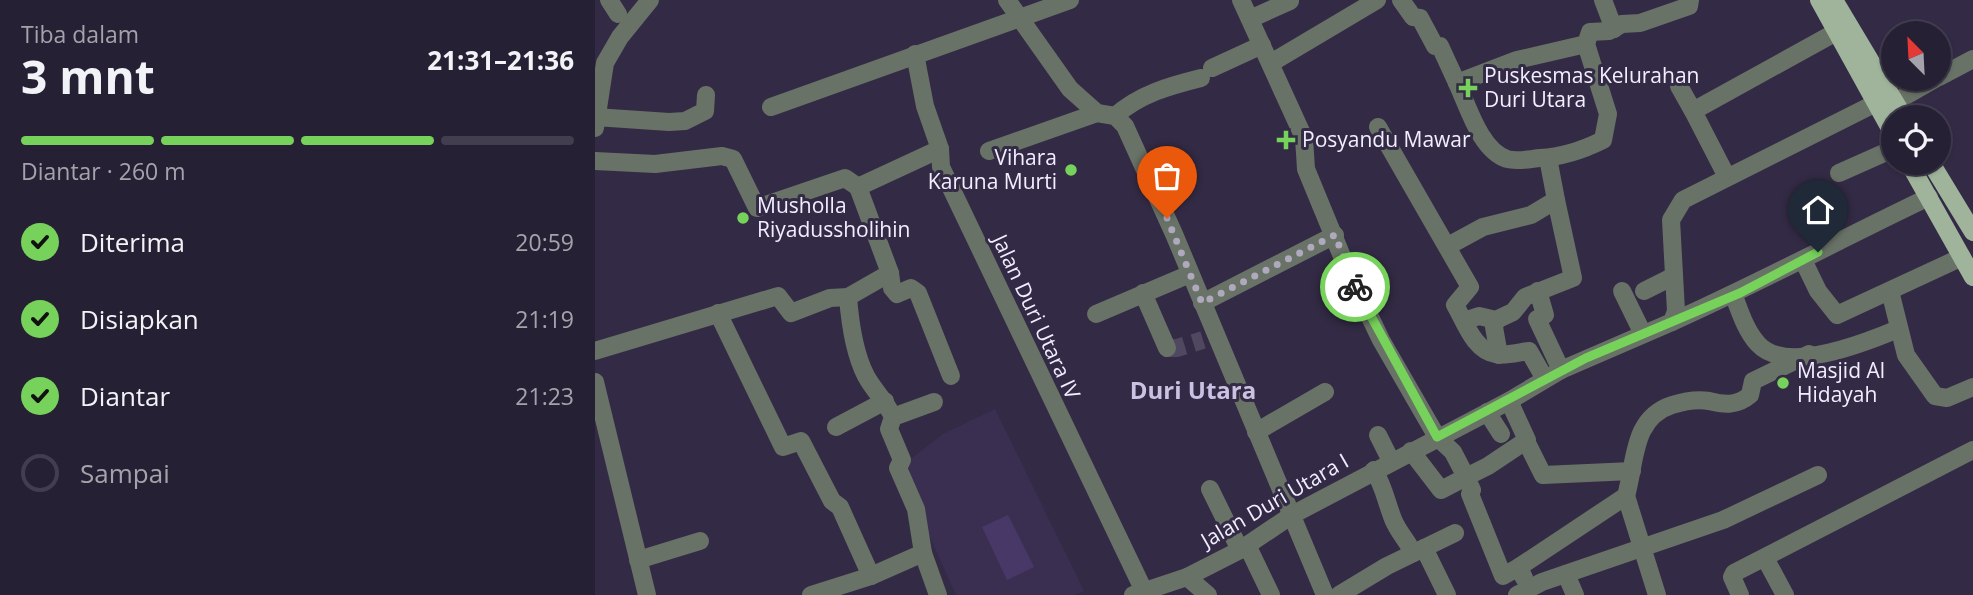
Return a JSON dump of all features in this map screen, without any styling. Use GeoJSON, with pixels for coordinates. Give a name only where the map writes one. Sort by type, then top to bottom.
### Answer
{"type":"FeatureCollection","features":[{"type":"Feature","properties":{"kind":"main road"},"geometry":{"type":"LineString","coordinates":[[1819,0],[1892,105]]}},
{"type":"Feature","properties":{"kind":"main road"},"geometry":{"type":"LineString","coordinates":[[1834,0],[1892,105]]}},
{"type":"Feature","properties":{"kind":"main road"},"geometry":{"type":"LineString","coordinates":[[1916,175],[1973,277]]}},
{"type":"Feature","properties":{"kind":"main road"},"geometry":{"type":"LineString","coordinates":[[1938,175],[1973,232]]}},
{"type":"Feature","properties":{"kind":"street"},"geometry":{"type":"LineString","coordinates":[[650,0],[612,48],[605,63],[599,78],[596,121],[685,121],[705,111],[706,95]]}},
{"type":"Feature","properties":{"kind":"street"},"geometry":{"type":"LineString","coordinates":[[1007,0],[1054,70],[1106,114],[1125,126],[1202,303],[1208,337],[1256,432],[1325,595]]}},
{"type":"Feature","properties":{"kind":"street"},"geometry":{"type":"LineString","coordinates":[[771,107],[1070,0]]}},
{"type":"Feature","properties":{"kind":"street"},"geometry":{"type":"LineString","coordinates":[[1241,0],[1304,138],[1306,169],[1348,271],[1381,340],[1437,437],[1453,452],[1472,490],[1470,494],[1504,576],[1519,593],[1723,520],[1818,475]]}},
{"type":"Feature","properties":{"kind":"street"},"geometry":{"type":"LineString","coordinates":[[1271,63],[1377,0]]}},
{"type":"Feature","properties":{"kind":"street"},"geometry":{"type":"LineString","coordinates":[[1401,0],[1413,17],[1420,18],[1435,46],[1440,46],[1484,137],[1503,157],[1510,160],[1548,158],[1589,147],[1605,137],[1608,114],[1586,44],[1590,32],[1614,29],[1622,24],[1640,23],[1686,7],[1690,0]]}},
{"type":"Feature","properties":{"kind":"street"},"geometry":{"type":"LineString","coordinates":[[1603,0],[1614,29]]}},
{"type":"Feature","properties":{"kind":"street"},"geometry":{"type":"LineString","coordinates":[[1250,19],[1290,1]]}},
{"type":"Feature","properties":{"kind":"street"},"geometry":{"type":"LineString","coordinates":[[1693,111],[1838,31]]}},
{"type":"Feature","properties":{"kind":"street"},"geometry":{"type":"LineString","coordinates":[[1457,82],[1517,60],[1586,44]]}},
{"type":"Feature","properties":{"kind":"street"},"geometry":{"type":"LineString","coordinates":[[989,151],[1106,114],[1207,73],[1262,45]]}},
{"type":"Feature","properties":{"kind":"street","name":"Jalan Duri Utara IV"},"geometry":{"type":"LineString","coordinates":[[915,54],[925,106],[940,149],[941,167],[1138,593]]}},
{"type":"Feature","properties":{"kind":"street"},"geometry":{"type":"LineString","coordinates":[[1951,71],[1973,59]]}},
{"type":"Feature","properties":{"kind":"street"},"geometry":{"type":"LineString","coordinates":[[1679,86],[1727,177]]}},
{"type":"Feature","properties":{"kind":"street"},"geometry":{"type":"LineString","coordinates":[[1892,105],[1915,91]]}},
{"type":"Feature","properties":{"kind":"street"},"geometry":{"type":"LineString","coordinates":[[1672,322],[1676,311],[1671,220],[1667,214],[1683,200],[1727,177],[1881,110]]}},
{"type":"Feature","properties":{"kind":"street"},"geometry":{"type":"LineString","coordinates":[[1378,127],[1470,287],[1455,305],[1464,321],[1484,351],[1499,355],[1529,351],[1545,379]]}},
{"type":"Feature","properties":{"kind":"street"},"geometry":{"type":"LineString","coordinates":[[858,187],[940,149]]}},
{"type":"Feature","properties":{"kind":"street"},"geometry":{"type":"LineString","coordinates":[[1839,173],[1881,154]]}},
{"type":"Feature","properties":{"kind":"street"},"geometry":{"type":"LineString","coordinates":[[595,161],[655,164],[722,156],[733,159],[755,208],[845,178],[858,187],[897,294],[911,288],[918,293],[951,376]]}},
{"type":"Feature","properties":{"kind":"street"},"geometry":{"type":"LineString","coordinates":[[1464,321],[1479,316],[1496,320],[1513,312],[1525,297],[1573,278],[1548,158]]}},
{"type":"Feature","properties":{"kind":"street","name":"Jalan Duri Utara I"},"geometry":{"type":"LineString","coordinates":[[1138,593],[1187,577],[1374,470],[1509,401],[1561,370],[1734,296],[1859,229],[1929,197]]}},
{"type":"Feature","properties":{"kind":"street"},"geometry":{"type":"LineString","coordinates":[[1448,246],[1483,227],[1531,215],[1534,210],[1556,200]]}},
{"type":"Feature","properties":{"kind":"street"},"geometry":{"type":"LineString","coordinates":[[1202,303],[1335,235]]}},
{"type":"Feature","properties":{"kind":"street"},"geometry":{"type":"LineString","coordinates":[[1803,260],[1818,291],[1837,315],[1962,257]]}},
{"type":"Feature","properties":{"kind":"street"},"geometry":{"type":"LineString","coordinates":[[595,351],[664,333],[718,313],[778,296],[791,313],[830,298],[848,297],[890,274]]}},
{"type":"Feature","properties":{"kind":"street"},"geometry":{"type":"LineString","coordinates":[[1096,314],[1190,274]]}},
{"type":"Feature","properties":{"kind":"street"},"geometry":{"type":"LineString","coordinates":[[1644,291],[1674,276]]}},
{"type":"Feature","properties":{"kind":"street"},"geometry":{"type":"LineString","coordinates":[[1538,291],[1545,315],[1537,319],[1561,370]]}},
{"type":"Feature","properties":{"kind":"street"},"geometry":{"type":"LineString","coordinates":[[1622,291],[1643,334]]}},
{"type":"Feature","properties":{"kind":"street"},"geometry":{"type":"LineString","coordinates":[[1890,291],[1906,355],[1935,396],[1947,398],[1973,387]]}},
{"type":"Feature","properties":{"kind":"street"},"geometry":{"type":"LineString","coordinates":[[1143,293],[1167,348]]}},
{"type":"Feature","properties":{"kind":"street"},"geometry":{"type":"LineString","coordinates":[[1734,296],[1749,331],[1765,350],[1791,357],[1827,355],[1898,329]]}},
{"type":"Feature","properties":{"kind":"street"},"geometry":{"type":"LineString","coordinates":[[848,297],[851,326],[863,369],[889,409],[888,429],[902,460],[898,468],[916,509],[923,553],[938,595]]}},
{"type":"Feature","properties":{"kind":"street"},"geometry":{"type":"LineString","coordinates":[[718,313],[783,447],[801,441],[832,501],[840,507],[871,576]]}},
{"type":"Feature","properties":{"kind":"street"},"geometry":{"type":"LineString","coordinates":[[1496,320],[1494,327],[1499,355]]}},
{"type":"Feature","properties":{"kind":"street"},"geometry":{"type":"LineString","coordinates":[[1657,595],[1640,549],[1626,496],[1638,438],[1648,419],[1660,409],[1699,400],[1733,404],[1743,401],[1750,395],[1753,381],[1809,354]]}},
{"type":"Feature","properties":{"kind":"street"},"geometry":{"type":"LineString","coordinates":[[595,382],[647,595]]}},
{"type":"Feature","properties":{"kind":"street"},"geometry":{"type":"LineString","coordinates":[[1256,432],[1325,392]]}},
{"type":"Feature","properties":{"kind":"street"},"geometry":{"type":"LineString","coordinates":[[1509,401],[1543,475],[1632,471]]}},
{"type":"Feature","properties":{"kind":"street"},"geometry":{"type":"LineString","coordinates":[[836,427],[889,409],[934,402]]}},
{"type":"Feature","properties":{"kind":"street"},"geometry":{"type":"LineString","coordinates":[[1487,412],[1501,434]]}},
{"type":"Feature","properties":{"kind":"street"},"geometry":{"type":"LineString","coordinates":[[1378,436],[1391,461]]}},
{"type":"Feature","properties":{"kind":"street"},"geometry":{"type":"LineString","coordinates":[[1411,451],[1441,490],[1488,466],[1526,441]]}},
{"type":"Feature","properties":{"kind":"street"},"geometry":{"type":"LineString","coordinates":[[1740,595],[1733,575],[1973,450]]}},
{"type":"Feature","properties":{"kind":"street"},"geometry":{"type":"LineString","coordinates":[[1374,470],[1387,491],[1400,535],[1418,551],[1447,595]]}},
{"type":"Feature","properties":{"kind":"street"},"geometry":{"type":"LineString","coordinates":[[1210,489],[1271,595]]}},
{"type":"Feature","properties":{"kind":"street"},"geometry":{"type":"LineString","coordinates":[[1504,576],[1626,496]]}},
{"type":"Feature","properties":{"kind":"street"},"geometry":{"type":"LineString","coordinates":[[1339,595],[1454,533]]}},
{"type":"Feature","properties":{"kind":"street"},"geometry":{"type":"LineString","coordinates":[[638,560],[700,541]]}},
{"type":"Feature","properties":{"kind":"street"},"geometry":{"type":"LineString","coordinates":[[811,595],[871,576],[923,553]]}},
{"type":"Feature","properties":{"kind":"street"},"geometry":{"type":"LineString","coordinates":[[1765,558],[1785,595]]}},
{"type":"Feature","properties":{"kind":"street"},"geometry":{"type":"LineString","coordinates":[[1566,575],[1575,595]]}},
{"type":"Feature","properties":{"kind":"street"},"geometry":{"type":"LineString","coordinates":[[1187,577],[1208,595]]}},
{"type":"Feature","properties":{"kind":"shaded area"},"geometry":{"type":"Polygon","coordinates":[[[995,409],[1084,591],[1075,595],[956,595],[899,468],[943,434],[995,409]]]}},
{"type":"Feature","properties":{"kind":"shaded area"},"geometry":{"type":"Polygon","coordinates":[[[1008,515],[1034,567],[1007,580],[982,527],[1008,515]]]}},
{"type":"Feature","properties":{"kind":"tunnel"},"geometry":{"type":"LineString","coordinates":[[1167,348],[1177,348],[1203,340]]}},
{"type":"Feature","properties":{"kind":"way so far"},"geometry":{"type":"LineString","coordinates":[[1167,218],[1202,303],[1335,235],[1355,287]]}},
{"type":"Feature","properties":{"kind":"place","name":"Puskesmas Kelurahan Duri Utara"},"geometry":{"type":"Point","coordinates":[1468,88]}},
{"type":"Feature","properties":{"kind":"place","name":"Posyandu Mawar"},"geometry":{"type":"Point","coordinates":[1286,140]}},
{"type":"Feature","properties":{"kind":"place","name":"Vihara Karuna Murti"},"geometry":{"type":"Point","coordinates":[1071,170]}},
{"type":"Feature","properties":{"kind":"place","name":"Musholla Riyadussholihin"},"geometry":{"type":"Point","coordinates":[743,218]}},
{"type":"Feature","properties":{"kind":"place","name":"Masjid Al Hidayah"},"geometry":{"type":"Point","coordinates":[1783,383]}},
{"type":"Feature","properties":{"kind":"district","name":"Duri Utara"},"geometry":{"type":"Point","coordinates":[1193,391]}},
{"type":"Feature","properties":{"kind":"route"},"geometry":{"type":"LineString","coordinates":[[1355,287],[1381,340],[1406,379],[1437,437],[1608,347],[1740,293],[1818,252]]}}]}
